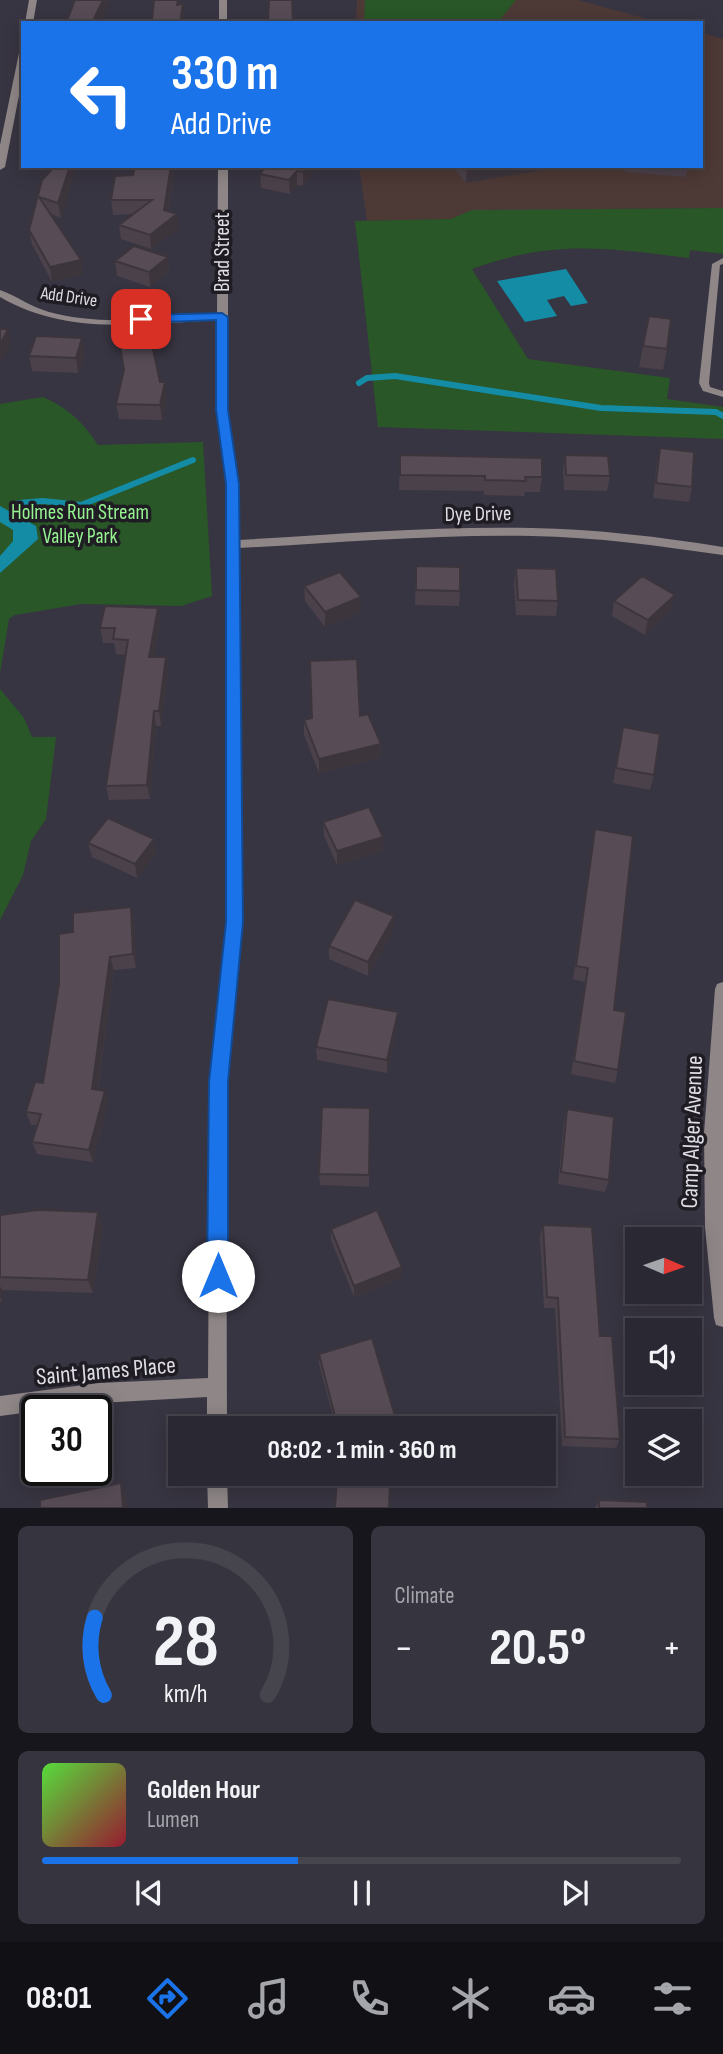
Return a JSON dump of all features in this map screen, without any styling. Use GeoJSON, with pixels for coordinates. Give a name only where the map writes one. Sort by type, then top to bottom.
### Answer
{"type":"FeatureCollection","features":[{"type":"Feature","properties":{"kind":"street"},"geometry":{"type":"LineString","coordinates":[[29,21],[33,0]]}},
{"type":"Feature","properties":{"kind":"street"},"geometry":{"type":"LineString","coordinates":[[223,0],[223,21]]}},
{"type":"Feature","properties":{"kind":"street"},"geometry":{"type":"LineString","coordinates":[[0,167],[21,63]]}},
{"type":"Feature","properties":{"kind":"street","name":"Brad Street"},"geometry":{"type":"LineString","coordinates":[[217,1416],[218,1082],[234,922],[232,484],[222,410],[223,168]]}},
{"type":"Feature","properties":{"kind":"street","name":"Add Drive"},"geometry":{"type":"LineString","coordinates":[[0,293],[25,308],[70,319],[222,317]]}},
{"type":"Feature","properties":{"kind":"street","name":"Dye Drive"},"geometry":{"type":"LineString","coordinates":[[233,544],[467,532],[534,532],[619,537],[723,551]]}},
{"type":"Feature","properties":{"kind":"street","name":"Camp Alger Avenue"},"geometry":{"type":"LineString","coordinates":[[723,989],[713,1133],[714,1227],[723,1318]]}},
{"type":"Feature","properties":{"kind":"street","name":"Saint James Place"},"geometry":{"type":"LineString","coordinates":[[0,1406],[99,1393],[217,1387]]}},
{"type":"Feature","properties":{"kind":"street"},"geometry":{"type":"LineString","coordinates":[[217,1486],[218,1508]]}},
{"type":"Feature","properties":{"kind":"lane"},"geometry":{"type":"LineString","coordinates":[[723,261],[716,264],[704,383],[706,388],[723,394]]}},
{"type":"Feature","properties":{"kind":"shaded area"},"geometry":{"type":"Polygon","coordinates":[[[357,0],[578,0],[655,21],[356,21],[357,0]]]}},
{"type":"Feature","properties":{"kind":"shaded area"},"geometry":{"type":"Polygon","coordinates":[[[703,33],[723,39],[723,208],[472,210],[451,219],[367,221],[359,168],[703,168],[703,33]]]}},
{"type":"Feature","properties":{"kind":"green space"},"geometry":{"type":"Polygon","coordinates":[[[365,0],[516,0],[499,21],[364,21],[365,0]]]}},
{"type":"Feature","properties":{"kind":"green space"},"geometry":{"type":"Polygon","coordinates":[[[723,208],[723,254],[690,250],[689,258],[580,248],[528,253],[472,269],[528,359],[670,378],[667,399],[723,407],[723,439],[378,427],[355,221],[451,219],[472,210],[723,208]]]}},
{"type":"Feature","properties":{"kind":"green space","name":"Holmes Run Stream Valley Park"},"geometry":{"type":"Polygon","coordinates":[[[43,397],[74,416],[98,445],[203,442],[212,596],[181,606],[81,604],[15,615],[9,619],[0,673],[0,404],[43,397]]]}},
{"type":"Feature","properties":{"kind":"green space"},"geometry":{"type":"Polygon","coordinates":[[[0,689],[24,718],[32,737],[56,737],[46,819],[31,841],[23,875],[0,920],[0,689]]]}},
{"type":"Feature","properties":{"kind":"water"},"geometry":{"type":"Polygon","coordinates":[[[566,269],[588,303],[571,306],[564,296],[547,300],[557,316],[525,322],[497,281],[566,269]]]}},
{"type":"Feature","properties":{"kind":"water"},"geometry":{"type":"Polygon","coordinates":[[[0,506],[36,526],[38,539],[0,573],[0,556],[13,541],[13,530],[0,522],[0,506]]]}},
{"type":"Feature","properties":{"kind":"building"},"geometry":{"type":"Polygon","coordinates":[[[75,0],[103,0],[93,21],[67,21],[75,0]]]}},
{"type":"Feature","properties":{"kind":"building"},"geometry":{"type":"Polygon","coordinates":[[[154,0],[178,0],[177,5],[183,4],[180,21],[152,20],[154,0]]]}},
{"type":"Feature","properties":{"kind":"building"},"geometry":{"type":"Polygon","coordinates":[[[269,0],[292,0],[293,21],[268,21],[269,0]]]}},
{"type":"Feature","properties":{"kind":"building"},"geometry":{"type":"Polygon","coordinates":[[[53,168],[69,168],[58,203],[39,197],[81,260],[50,267],[29,230],[42,180],[53,168]]]}},
{"type":"Feature","properties":{"kind":"building"},"geometry":{"type":"Polygon","coordinates":[[[135,168],[171,168],[164,210],[177,214],[150,235],[119,225],[152,200],[111,200],[115,176],[133,175],[135,168]]]}},
{"type":"Feature","properties":{"kind":"building"},"geometry":{"type":"Polygon","coordinates":[[[264,168],[306,168],[303,172],[297,171],[289,180],[260,174],[264,168]]]}},
{"type":"Feature","properties":{"kind":"building"},"geometry":{"type":"Polygon","coordinates":[[[134,246],[168,257],[149,272],[115,261],[134,246]]]}},
{"type":"Feature","properties":{"kind":"building"},"geometry":{"type":"Polygon","coordinates":[[[649,316],[671,319],[667,349],[643,346],[649,316]]]}},
{"type":"Feature","properties":{"kind":"building"},"geometry":{"type":"Polygon","coordinates":[[[0,329],[8,329],[0,345],[0,329]]]}},
{"type":"Feature","properties":{"kind":"building"},"geometry":{"type":"Polygon","coordinates":[[[150,335],[160,382],[165,382],[160,405],[116,404],[124,370],[119,339],[150,335]]]}},
{"type":"Feature","properties":{"kind":"building"},"geometry":{"type":"Polygon","coordinates":[[[36,336],[82,338],[76,358],[29,356],[36,336]]]}},
{"type":"Feature","properties":{"kind":"building"},"geometry":{"type":"Polygon","coordinates":[[[660,448],[694,452],[692,487],[656,483],[660,448]]]}},
{"type":"Feature","properties":{"kind":"building"},"geometry":{"type":"Polygon","coordinates":[[[400,455],[542,458],[542,477],[525,477],[526,481],[485,480],[485,476],[400,475],[400,455]]]}},
{"type":"Feature","properties":{"kind":"building"},"geometry":{"type":"Polygon","coordinates":[[[565,455],[608,456],[610,476],[566,475],[565,455]]]}},
{"type":"Feature","properties":{"kind":"building"},"geometry":{"type":"Polygon","coordinates":[[[416,566],[460,567],[460,591],[416,590],[416,566]]]}},
{"type":"Feature","properties":{"kind":"building"},"geometry":{"type":"Polygon","coordinates":[[[516,568],[556,569],[558,601],[518,600],[516,568]]]}},
{"type":"Feature","properties":{"kind":"building"},"geometry":{"type":"Polygon","coordinates":[[[340,572],[361,597],[325,612],[304,586],[340,572]]]}},
{"type":"Feature","properties":{"kind":"building"},"geometry":{"type":"Polygon","coordinates":[[[642,576],[675,595],[648,620],[614,601],[642,576]]]}},
{"type":"Feature","properties":{"kind":"building"},"geometry":{"type":"Polygon","coordinates":[[[105,606],[158,608],[149,657],[166,657],[159,711],[154,711],[147,785],[106,786],[128,640],[113,639],[115,628],[100,628],[105,606]]]}},
{"type":"Feature","properties":{"kind":"building"},"geometry":{"type":"Polygon","coordinates":[[[357,659],[360,716],[368,714],[381,744],[319,759],[304,720],[312,718],[310,661],[357,659]]]}},
{"type":"Feature","properties":{"kind":"building"},"geometry":{"type":"Polygon","coordinates":[[[623,727],[660,734],[654,775],[616,768],[623,727]]]}},
{"type":"Feature","properties":{"kind":"building"},"geometry":{"type":"Polygon","coordinates":[[[369,807],[383,837],[337,851],[323,822],[369,807]]]}},
{"type":"Feature","properties":{"kind":"building"},"geometry":{"type":"Polygon","coordinates":[[[108,818],[154,839],[135,864],[88,843],[108,818]]]}},
{"type":"Feature","properties":{"kind":"building"},"geometry":{"type":"Polygon","coordinates":[[[595,829],[633,836],[614,1010],[626,1012],[618,1070],[574,1061],[588,968],[576,966],[595,829]]]}},
{"type":"Feature","properties":{"kind":"building"},"geometry":{"type":"Polygon","coordinates":[[[355,900],[394,916],[368,962],[329,946],[355,900]]]}},
{"type":"Feature","properties":{"kind":"building"},"geometry":{"type":"Polygon","coordinates":[[[131,907],[133,954],[110,957],[92,1089],[105,1091],[89,1150],[32,1142],[41,1114],[26,1112],[35,1082],[43,1083],[59,984],[59,934],[73,932],[73,913],[131,907]]]}},
{"type":"Feature","properties":{"kind":"building"},"geometry":{"type":"Polygon","coordinates":[[[328,999],[398,1012],[387,1060],[316,1047],[328,999]]]}},
{"type":"Feature","properties":{"kind":"building"},"geometry":{"type":"Polygon","coordinates":[[[322,1107],[370,1108],[369,1175],[319,1174],[322,1107]]]}},
{"type":"Feature","properties":{"kind":"building"},"geometry":{"type":"Polygon","coordinates":[[[567,1109],[614,1117],[609,1180],[561,1172],[567,1109]]]}},
{"type":"Feature","properties":{"kind":"building"},"geometry":{"type":"Polygon","coordinates":[[[38,1210],[98,1212],[88,1280],[0,1277],[0,1215],[38,1210]]]}},
{"type":"Feature","properties":{"kind":"building"},"geometry":{"type":"Polygon","coordinates":[[[377,1210],[402,1267],[354,1286],[331,1229],[377,1210]]]}},
{"type":"Feature","properties":{"kind":"building"},"geometry":{"type":"Polygon","coordinates":[[[543,1225],[592,1227],[600,1336],[612,1336],[620,1439],[565,1437],[558,1298],[547,1297],[543,1225]]]}},
{"type":"Feature","properties":{"kind":"building"},"geometry":{"type":"Polygon","coordinates":[[[372,1338],[395,1416],[335,1416],[319,1354],[372,1338]]]}},
{"type":"Feature","properties":{"kind":"building"},"geometry":{"type":"Polygon","coordinates":[[[121,1483],[123,1508],[40,1508],[40,1500],[121,1483]]]}},
{"type":"Feature","properties":{"kind":"building"},"geometry":{"type":"Polygon","coordinates":[[[337,1486],[390,1486],[389,1508],[335,1508],[337,1486]]]}},
{"type":"Feature","properties":{"kind":"building"},"geometry":{"type":"Polygon","coordinates":[[[599,1500],[647,1502],[647,1508],[599,1508],[599,1500]]]}},
{"type":"Feature","properties":{"kind":"waterway"},"geometry":{"type":"LineString","coordinates":[[359,383],[367,378],[395,376],[601,408],[716,412],[723,416]]}},
{"type":"Feature","properties":{"kind":"waterway"},"geometry":{"type":"LineString","coordinates":[[13,513],[19,503],[43,501],[81,505],[193,460]]}},
{"type":"Feature","properties":{"kind":"route"},"geometry":{"type":"LineString","coordinates":[[141,319],[222,317],[222,410],[232,484],[234,571],[234,922],[218,1082],[218,1276]]}}]}
